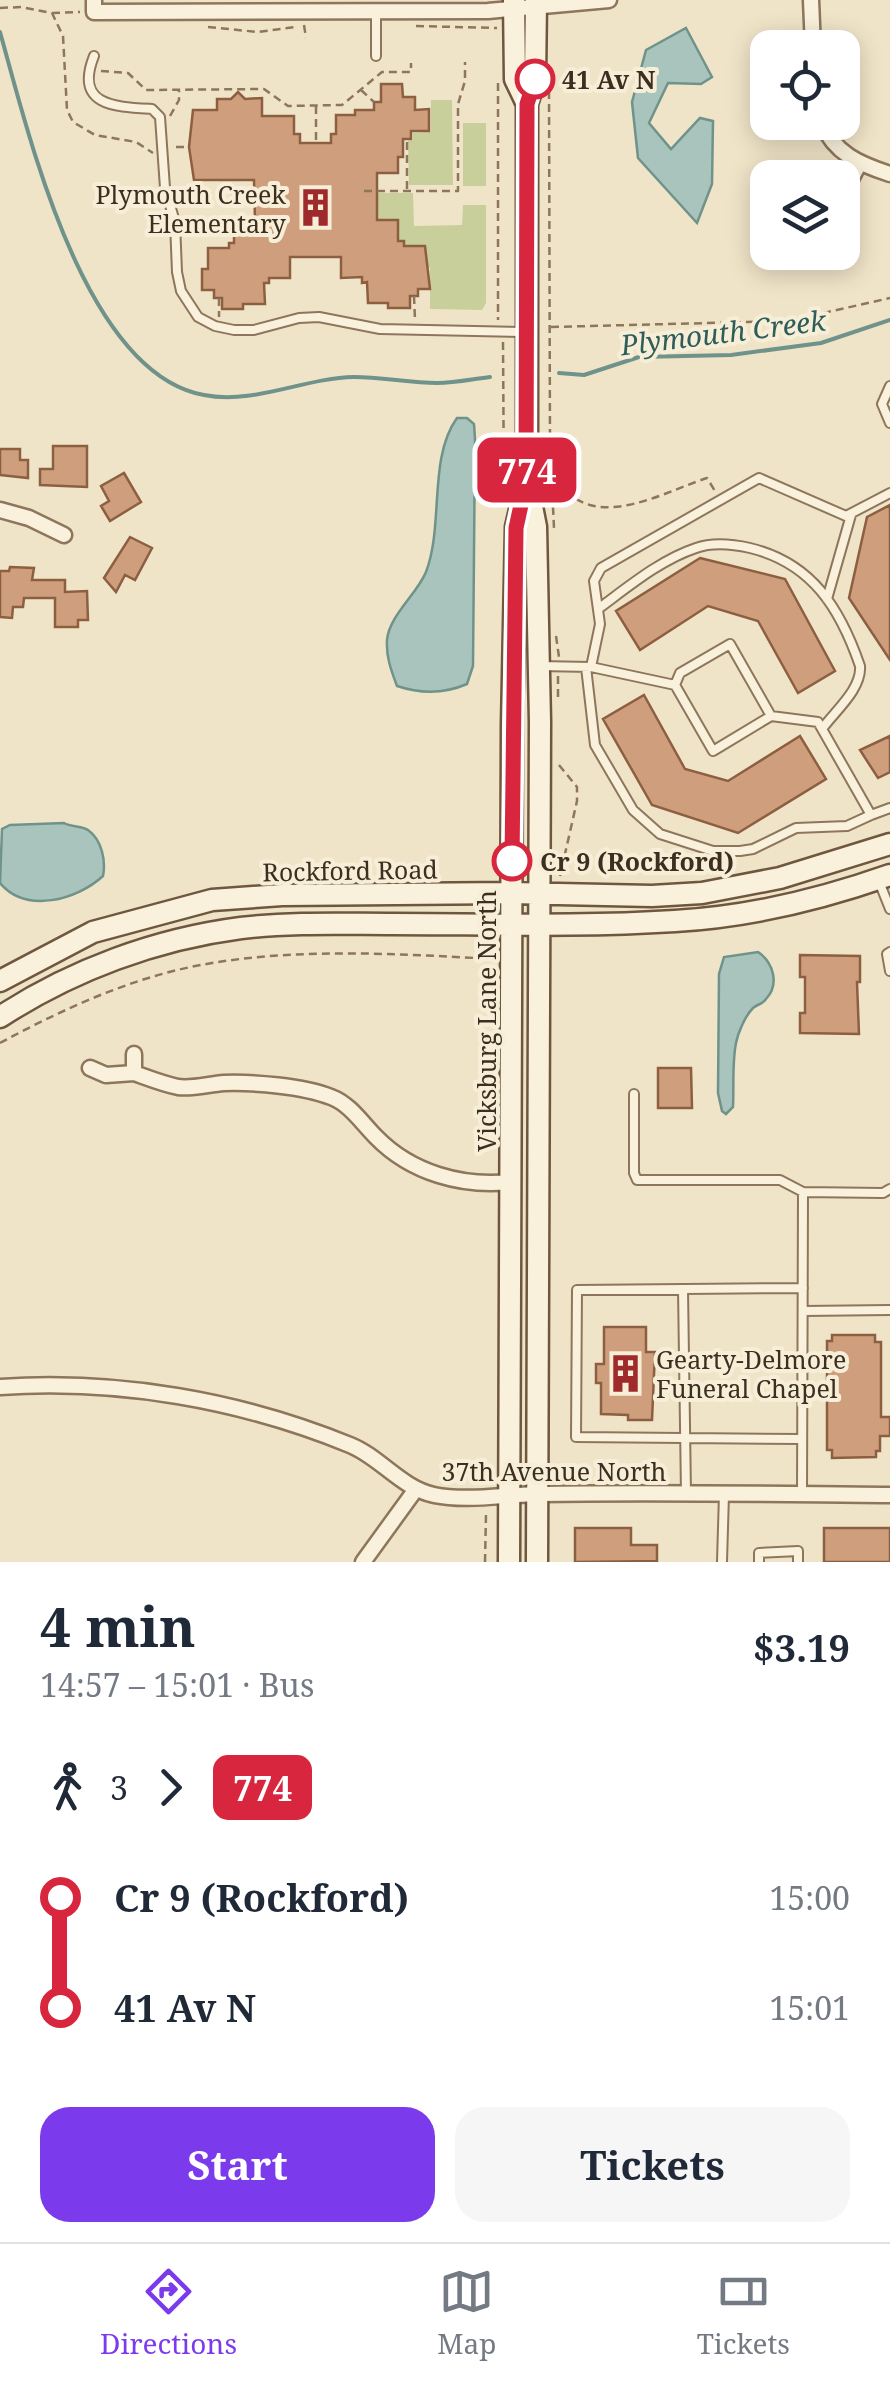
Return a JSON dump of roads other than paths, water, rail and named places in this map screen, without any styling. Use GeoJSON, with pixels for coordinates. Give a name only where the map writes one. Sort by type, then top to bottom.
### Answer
{"type":"FeatureCollection","features":[{"type":"Feature","properties":{"kind":"main road","name":"Vicksburg Lane North"},"geometry":{"type":"LineString","coordinates":[[510,1562],[516,528],[526,482],[528,332],[527,104],[515,78],[525,5]]}},
{"type":"Feature","properties":{"kind":"main road","name":"Vicksburg Lane North"},"geometry":{"type":"LineString","coordinates":[[526,482],[536,528],[549,666],[539,885],[537,1562]]}},
{"type":"Feature","properties":{"kind":"main road","name":"Rockford Road"},"geometry":{"type":"LineString","coordinates":[[0,981],[92,932],[212,900],[282,895],[511,893],[539,885],[652,896],[702,893],[780,878],[890,844]]}},
{"type":"Feature","properties":{"kind":"main road"},"geometry":{"type":"LineString","coordinates":[[0,1016],[64,980],[119,958],[177,940],[226,931],[322,924],[678,921],[776,906],[884,877]]}},
{"type":"Feature","properties":{"kind":"street"},"geometry":{"type":"LineString","coordinates":[[94,6],[376,11],[610,0]]}},
{"type":"Feature","properties":{"kind":"street"},"geometry":{"type":"LineString","coordinates":[[811,0],[812,30]]}},
{"type":"Feature","properties":{"kind":"street"},"geometry":{"type":"LineString","coordinates":[[831,140],[854,160]]}},
{"type":"Feature","properties":{"kind":"street"},"geometry":{"type":"LineString","coordinates":[[860,164],[890,174]]}},
{"type":"Feature","properties":{"kind":"street"},"geometry":{"type":"LineString","coordinates":[[0,510],[29,518],[64,535]]}},
{"type":"Feature","properties":{"kind":"street"},"geometry":{"type":"LineString","coordinates":[[134,1054],[134,1073]]}},
{"type":"Feature","properties":{"kind":"street"},"geometry":{"type":"LineString","coordinates":[[90,1068],[106,1075],[134,1073],[182,1087],[251,1083],[330,1096],[346,1105],[402,1159],[430,1173],[488,1184],[510,1182]]}},
{"type":"Feature","properties":{"kind":"street","name":"37th Avenue North"},"geometry":{"type":"LineString","coordinates":[[0,1388],[136,1390],[274,1418],[354,1446],[416,1488],[456,1497],[890,1495]]}},
{"type":"Feature","properties":{"kind":"street"},"geometry":{"type":"LineString","coordinates":[[363,1562],[416,1488]]}},
{"type":"Feature","properties":{"kind":"lane"},"geometry":{"type":"LineString","coordinates":[[376,11],[376,56]]}},
{"type":"Feature","properties":{"kind":"lane"},"geometry":{"type":"LineString","coordinates":[[94,56],[90,71],[93,93],[101,102],[114,107],[152,109],[160,118],[166,188],[175,222],[177,272],[181,291],[198,316],[215,326],[234,330],[254,330],[319,317],[380,329],[528,332]]}},
{"type":"Feature","properties":{"kind":"lane"},"geometry":{"type":"LineString","coordinates":[[890,386],[882,404],[890,423]]}},
{"type":"Feature","properties":{"kind":"lane"},"geometry":{"type":"LineString","coordinates":[[890,493],[846,516],[759,478],[601,568],[594,580],[600,624],[588,667],[595,745],[633,810],[660,834],[713,852],[740,852],[796,828],[810,824],[847,826],[890,808]]}},
{"type":"Feature","properties":{"kind":"lane"},"geometry":{"type":"LineString","coordinates":[[827,599],[851,514]]}},
{"type":"Feature","properties":{"kind":"lane"},"geometry":{"type":"LineString","coordinates":[[598,609],[662,564],[710,544],[742,546],[788,560],[827,599],[856,654],[861,677],[822,729]]}},
{"type":"Feature","properties":{"kind":"lane"},"geometry":{"type":"LineString","coordinates":[[675,685],[680,673],[730,644],[771,716]]}},
{"type":"Feature","properties":{"kind":"lane"},"geometry":{"type":"LineString","coordinates":[[549,666],[588,667],[675,685],[713,751],[771,716],[818,722],[870,815]]}},
{"type":"Feature","properties":{"kind":"lane"},"geometry":{"type":"LineString","coordinates":[[884,877],[890,909]]}},
{"type":"Feature","properties":{"kind":"lane"},"geometry":{"type":"LineString","coordinates":[[890,952],[890,971]]}},
{"type":"Feature","properties":{"kind":"lane"},"geometry":{"type":"LineString","coordinates":[[634,1094],[634,1173],[638,1180],[780,1180],[803,1192],[890,1190]]}},
{"type":"Feature","properties":{"kind":"lane"},"geometry":{"type":"LineString","coordinates":[[802,1494],[803,1192]]}},
{"type":"Feature","properties":{"kind":"lane"},"geometry":{"type":"LineString","coordinates":[[802,1288],[578,1290],[576,1437],[802,1439]]}},
{"type":"Feature","properties":{"kind":"lane"},"geometry":{"type":"LineString","coordinates":[[683,1290],[686,1494]]}},
{"type":"Feature","properties":{"kind":"lane"},"geometry":{"type":"LineString","coordinates":[[802,1310],[890,1310]]}},
{"type":"Feature","properties":{"kind":"lane"},"geometry":{"type":"LineString","coordinates":[[722,1562],[724,1494]]}},
{"type":"Feature","properties":{"kind":"lane"},"geometry":{"type":"LineString","coordinates":[[759,1562],[759,1552],[798,1551],[798,1562]]}},
{"type":"Feature","properties":{"kind":"water"},"geometry":{"type":"Polygon","coordinates":[[[686,28],[712,77],[701,84],[668,83],[649,123],[671,149],[700,118],[713,121],[712,184],[697,223],[638,158],[632,102],[646,50],[686,28]]]}},
{"type":"Feature","properties":{"kind":"water"},"geometry":{"type":"Polygon","coordinates":[[[457,418],[467,418],[474,424],[475,439],[473,666],[467,684],[441,691],[415,690],[397,686],[387,640],[393,622],[426,572],[442,452],[457,418]]]}},
{"type":"Feature","properties":{"kind":"water"},"geometry":{"type":"Polygon","coordinates":[[[64,823],[86,829],[97,839],[103,857],[103,876],[80,892],[52,900],[37,901],[11,893],[0,883],[2,829],[10,825],[64,823]]]}},
{"type":"Feature","properties":{"kind":"water"},"geometry":{"type":"Polygon","coordinates":[[[758,952],[771,967],[773,987],[765,1001],[750,1011],[738,1034],[733,1107],[726,1114],[718,1093],[719,974],[724,957],[758,952]]]}},
{"type":"Feature","properties":{"kind":"waterway","name":"Plymouth Creek"},"geometry":{"type":"LineString","coordinates":[[0,32],[45,185],[67,242],[94,297],[125,343],[162,377],[204,395],[222,397],[260,394],[335,378],[437,383],[490,377]]}},
{"type":"Feature","properties":{"kind":"waterway","name":"Plymouth Creek"},"geometry":{"type":"LineString","coordinates":[[559,373],[584,375],[639,357],[731,355],[821,343],[890,320]]}},
{"type":"Feature","properties":{"kind":"place","name":"41 Av N"},"geometry":{"type":"Point","coordinates":[535,79]}},
{"type":"Feature","properties":{"kind":"place","name":"Plymouth Creek Elementary"},"geometry":{"type":"Point","coordinates":[316,208]}},
{"type":"Feature","properties":{"kind":"place","name":"Cr 9 (Rockford)"},"geometry":{"type":"Point","coordinates":[512,861]}},
{"type":"Feature","properties":{"kind":"place","name":"Gearty-Delmore Funeral Chapel"},"geometry":{"type":"Point","coordinates":[626,1373]}}]}
